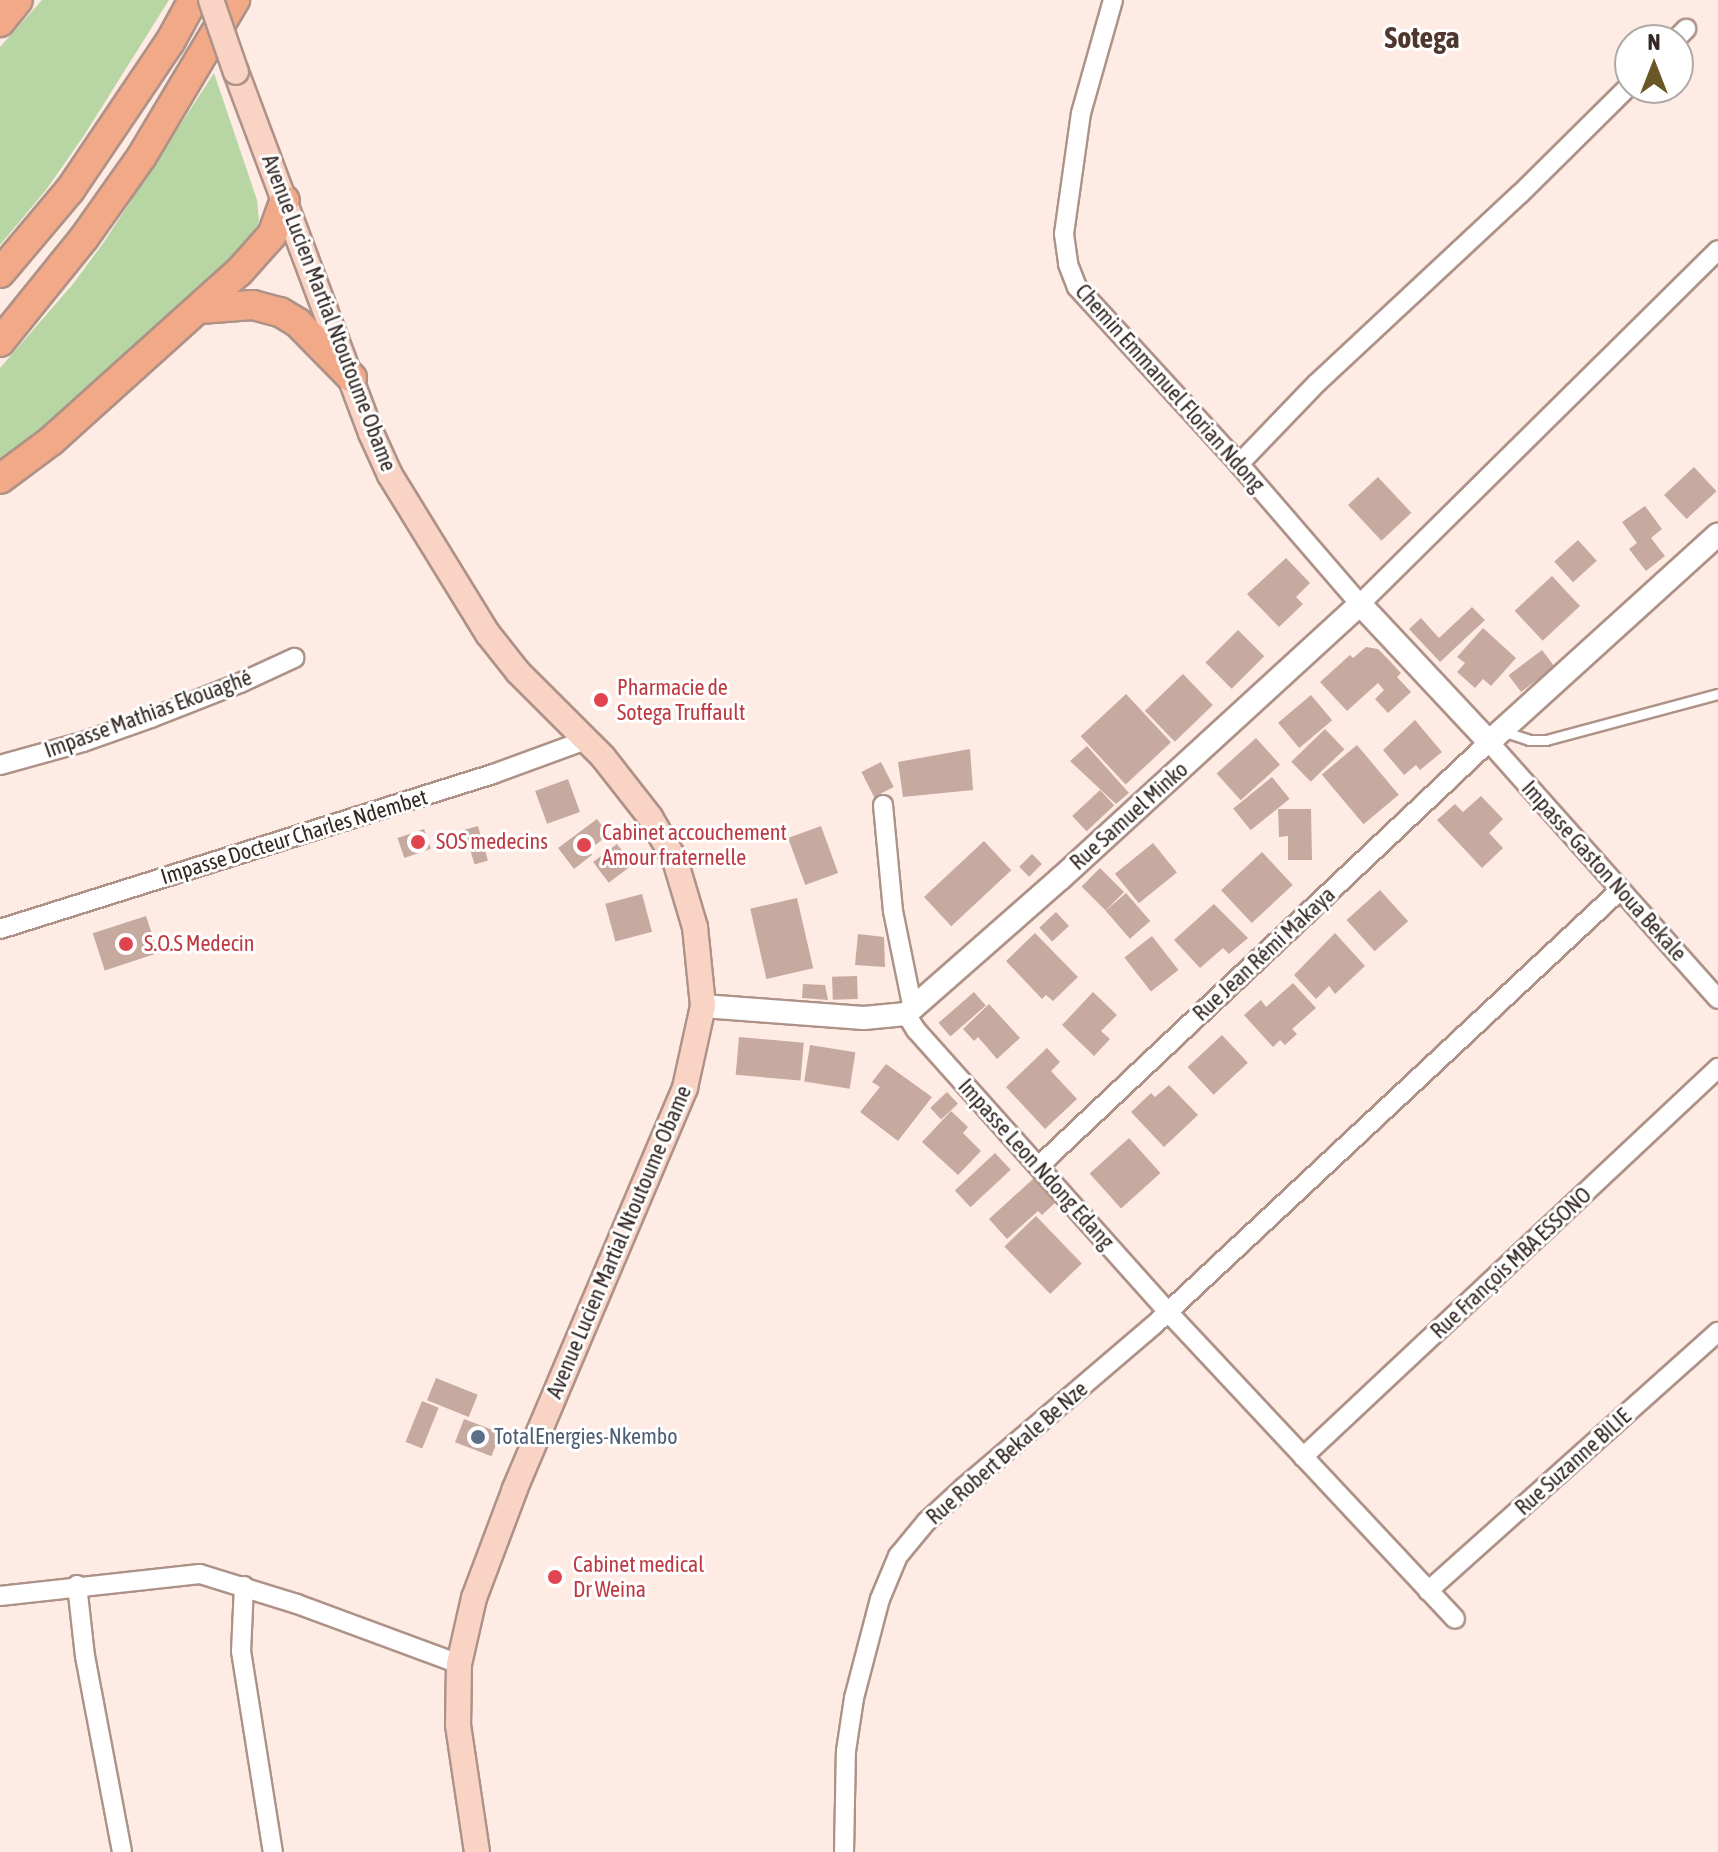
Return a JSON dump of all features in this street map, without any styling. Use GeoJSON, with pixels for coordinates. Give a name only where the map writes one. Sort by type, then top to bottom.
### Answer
{"type":"FeatureCollection","features":[{"type":"Feature","properties":{"kind":"main road"},"geometry":{"type":"LineString","coordinates":[[0,22],[18,0]]}},
{"type":"Feature","properties":{"kind":"main road"},"geometry":{"type":"LineString","coordinates":[[0,273],[70,190],[170,42],[193,0]]}},
{"type":"Feature","properties":{"kind":"main road","name":"Avenue Lucien Martial Ntoutoume Obame"},"geometry":{"type":"LineString","coordinates":[[211,0],[390,475],[457,588],[518,672],[629,788],[675,860],[695,927],[703,1006],[685,1088],[489,1553],[459,1664],[458,1725],[477,1852]]}},
{"type":"Feature","properties":{"kind":"main road"},"geometry":{"type":"LineString","coordinates":[[0,342],[84,238],[142,156],[235,0]]}},
{"type":"Feature","properties":{"kind":"main road"},"geometry":{"type":"LineString","coordinates":[[0,479],[51,441],[200,309],[262,249],[276,228],[285,200]]}},
{"type":"Feature","properties":{"kind":"main road"},"geometry":{"type":"LineString","coordinates":[[200,309],[243,305],[272,308],[298,323],[352,378]]}},
{"type":"Feature","properties":{"kind":"street","name":"Chemin Emmanuel Florian Ndong"},"geometry":{"type":"LineString","coordinates":[[1113,0],[1081,113],[1064,234],[1068,264],[1077,287],[1239,464],[1360,604]]}},
{"type":"Feature","properties":{"kind":"street"},"geometry":{"type":"LineString","coordinates":[[1239,464],[1317,383],[1520,194],[1614,101]]}},
{"type":"Feature","properties":{"kind":"street"},"geometry":{"type":"LineString","coordinates":[[1718,250],[1360,604],[1496,737],[1718,534]]}},
{"type":"Feature","properties":{"kind":"street","name":"Rue Samuel Minko"},"geometry":{"type":"LineString","coordinates":[[910,1011],[1360,604]]}},
{"type":"Feature","properties":{"kind":"street","name":"Impasse Mathias Ekouaghé"},"geometry":{"type":"LineString","coordinates":[[0,765],[83,742],[151,718],[294,658]]}},
{"type":"Feature","properties":{"kind":"street","name":"Impasse Gaston Noua Bekale"},"geometry":{"type":"LineString","coordinates":[[1496,737],[1620,890],[1718,999]]}},
{"type":"Feature","properties":{"kind":"street","name":"Rue Jean Rémi Makaya"},"geometry":{"type":"LineString","coordinates":[[1039,1166],[1496,737]]}},
{"type":"Feature","properties":{"kind":"street","name":"Impasse Docteur Charles Ndembet"},"geometry":{"type":"LineString","coordinates":[[0,929],[493,774],[586,740]]}},
{"type":"Feature","properties":{"kind":"street"},"geometry":{"type":"LineString","coordinates":[[703,1006],[864,1018],[910,1011],[893,911],[883,805]]}},
{"type":"Feature","properties":{"kind":"street","name":"Rue Robert Bekale Be Nze"},"geometry":{"type":"LineString","coordinates":[[844,1852],[846,1751],[854,1698],[877,1611],[898,1556],[927,1521],[1168,1312],[1620,890]]}},
{"type":"Feature","properties":{"kind":"street","name":"Impasse Leon Ndong Edang"},"geometry":{"type":"LineString","coordinates":[[910,1011],[916,1030],[1168,1312],[1455,1619]]}},
{"type":"Feature","properties":{"kind":"street","name":"Rue François MBA ESSONO"},"geometry":{"type":"LineString","coordinates":[[1303,1457],[1718,1068]]}},
{"type":"Feature","properties":{"kind":"street","name":"Rue Suzanne BILIE"},"geometry":{"type":"LineString","coordinates":[[1428,1591],[1718,1332]]}},
{"type":"Feature","properties":{"kind":"street"},"geometry":{"type":"LineString","coordinates":[[0,1596],[77,1585],[200,1574],[244,1586],[459,1664]]}},
{"type":"Feature","properties":{"kind":"street"},"geometry":{"type":"LineString","coordinates":[[77,1585],[85,1656],[122,1852]]}},
{"type":"Feature","properties":{"kind":"street"},"geometry":{"type":"LineString","coordinates":[[244,1586],[241,1651],[273,1852]]}},
{"type":"Feature","properties":{"kind":"lane"},"geometry":{"type":"LineString","coordinates":[[1496,737],[1546,740],[1718,694]]}},
{"type":"Feature","properties":{"kind":"green space"},"geometry":{"type":"Polygon","coordinates":[[[42,0],[169,0],[83,137],[46,190],[0,245],[0,47],[42,0]]]}},
{"type":"Feature","properties":{"kind":"green space"},"geometry":{"type":"Polygon","coordinates":[[[214,73],[257,200],[259,220],[255,240],[62,414],[0,461],[0,368],[73,284],[104,242],[214,73]]]}},
{"type":"Feature","properties":{"kind":"building"},"geometry":{"type":"Polygon","coordinates":[[[1694,467],[1717,491],[1687,519],[1664,495],[1694,467]]]}},
{"type":"Feature","properties":{"kind":"building"},"geometry":{"type":"Polygon","coordinates":[[[1378,477],[1411,513],[1381,541],[1348,505],[1378,477]]]}},
{"type":"Feature","properties":{"kind":"building"},"geometry":{"type":"Polygon","coordinates":[[[1645,506],[1662,529],[1651,538],[1665,556],[1646,571],[1629,549],[1637,543],[1622,522],[1645,506]]]}},
{"type":"Feature","properties":{"kind":"building"},"geometry":{"type":"Polygon","coordinates":[[[1578,540],[1597,561],[1573,582],[1554,561],[1578,540]]]}},
{"type":"Feature","properties":{"kind":"building"},"geometry":{"type":"Polygon","coordinates":[[[1286,558],[1310,583],[1296,597],[1303,604],[1279,627],[1247,594],[1286,558]]]}},
{"type":"Feature","properties":{"kind":"building"},"geometry":{"type":"Polygon","coordinates":[[[1552,576],[1580,606],[1543,641],[1515,611],[1552,576]]]}},
{"type":"Feature","properties":{"kind":"building"},"geometry":{"type":"Polygon","coordinates":[[[1472,607],[1485,620],[1440,662],[1409,629],[1421,618],[1439,638],[1472,607]]]}},
{"type":"Feature","properties":{"kind":"building"},"geometry":{"type":"Polygon","coordinates":[[[1483,628],[1516,658],[1491,686],[1483,679],[1475,688],[1457,672],[1465,663],[1457,657],[1483,628]]]}},
{"type":"Feature","properties":{"kind":"building"},"geometry":{"type":"Polygon","coordinates":[[[1238,630],[1264,656],[1232,689],[1205,663],[1238,630]]]}},
{"type":"Feature","properties":{"kind":"building"},"geometry":{"type":"Polygon","coordinates":[[[1366,647],[1378,649],[1386,657],[1401,673],[1397,677],[1411,692],[1388,713],[1375,699],[1384,690],[1378,683],[1347,711],[1320,682],[1350,655],[1353,658],[1366,647]]]}},
{"type":"Feature","properties":{"kind":"building"},"geometry":{"type":"Polygon","coordinates":[[[1542,650],[1555,667],[1521,692],[1508,675],[1542,650]]]}},
{"type":"Feature","properties":{"kind":"building"},"geometry":{"type":"Polygon","coordinates":[[[1183,674],[1213,705],[1175,742],[1145,711],[1183,674]]]}},
{"type":"Feature","properties":{"kind":"building"},"geometry":{"type":"Polygon","coordinates":[[[1126,694],[1171,742],[1126,785],[1081,736],[1126,694]]]}},
{"type":"Feature","properties":{"kind":"building"},"geometry":{"type":"Polygon","coordinates":[[[1311,695],[1332,720],[1299,748],[1278,723],[1311,695]]]}},
{"type":"Feature","properties":{"kind":"building"},"geometry":{"type":"Polygon","coordinates":[[[1415,720],[1442,752],[1420,770],[1416,765],[1404,775],[1383,750],[1415,720]]]}},
{"type":"Feature","properties":{"kind":"building"},"geometry":{"type":"Polygon","coordinates":[[[1325,729],[1344,749],[1311,782],[1291,762],[1325,729]]]}},
{"type":"Feature","properties":{"kind":"building"},"geometry":{"type":"Polygon","coordinates":[[[1256,738],[1280,765],[1241,800],[1217,773],[1256,738]]]}},
{"type":"Feature","properties":{"kind":"building"},"geometry":{"type":"Polygon","coordinates":[[[1357,745],[1399,795],[1364,824],[1322,775],[1357,745]]]}},
{"type":"Feature","properties":{"kind":"building"},"geometry":{"type":"Polygon","coordinates":[[[1087,746],[1129,793],[1116,804],[1070,761],[1087,746]]]}},
{"type":"Feature","properties":{"kind":"building"},"geometry":{"type":"Polygon","coordinates":[[[970,749],[973,790],[903,797],[898,762],[970,749]]]}},
{"type":"Feature","properties":{"kind":"building"},"geometry":{"type":"Polygon","coordinates":[[[881,762],[894,787],[874,797],[861,772],[881,762]]]}},
{"type":"Feature","properties":{"kind":"building"},"geometry":{"type":"Polygon","coordinates":[[[1272,777],[1290,799],[1251,830],[1233,808],[1272,777]]]}},
{"type":"Feature","properties":{"kind":"building"},"geometry":{"type":"Polygon","coordinates":[[[568,779],[580,812],[547,824],[535,791],[568,779]]]}},
{"type":"Feature","properties":{"kind":"building"},"geometry":{"type":"Polygon","coordinates":[[[1100,790],[1114,805],[1087,831],[1072,816],[1100,790]]]}},
{"type":"Feature","properties":{"kind":"building"},"geometry":{"type":"Polygon","coordinates":[[[1481,796],[1503,819],[1489,833],[1503,848],[1482,868],[1437,820],[1455,804],[1463,812],[1481,796]]]}},
{"type":"Feature","properties":{"kind":"building"},"geometry":{"type":"Polygon","coordinates":[[[1278,809],[1311,809],[1312,860],[1288,860],[1288,836],[1279,837],[1278,809]]]}},
{"type":"Feature","properties":{"kind":"building"},"geometry":{"type":"Polygon","coordinates":[[[597,819],[609,835],[588,850],[592,855],[574,869],[558,848],[597,819]]]}},
{"type":"Feature","properties":{"kind":"building"},"geometry":{"type":"Polygon","coordinates":[[[478,826],[488,861],[474,864],[465,830],[478,826]]]}},
{"type":"Feature","properties":{"kind":"building"},"geometry":{"type":"Polygon","coordinates":[[[821,826],[838,873],[805,885],[788,838],[821,826]]]}},
{"type":"Feature","properties":{"kind":"building"},"geometry":{"type":"Polygon","coordinates":[[[424,829],[431,849],[404,858],[398,838],[424,829]]]}},
{"type":"Feature","properties":{"kind":"building"},"geometry":{"type":"Polygon","coordinates":[[[984,841],[1011,870],[951,926],[924,897],[984,841]]]}},
{"type":"Feature","properties":{"kind":"building"},"geometry":{"type":"Polygon","coordinates":[[[1153,843],[1177,873],[1139,903],[1115,874],[1153,843]]]}},
{"type":"Feature","properties":{"kind":"building"},"geometry":{"type":"Polygon","coordinates":[[[617,844],[633,865],[609,883],[593,862],[617,844]]]}},
{"type":"Feature","properties":{"kind":"building"},"geometry":{"type":"Polygon","coordinates":[[[1262,852],[1293,885],[1252,923],[1221,890],[1262,852]]]}},
{"type":"Feature","properties":{"kind":"building"},"geometry":{"type":"Polygon","coordinates":[[[1032,854],[1042,864],[1029,877],[1019,867],[1032,854]]]}},
{"type":"Feature","properties":{"kind":"building"},"geometry":{"type":"Polygon","coordinates":[[[1100,868],[1124,892],[1106,910],[1082,886],[1100,868]]]}},
{"type":"Feature","properties":{"kind":"building"},"geometry":{"type":"Polygon","coordinates":[[[1380,890],[1408,921],[1375,951],[1347,920],[1380,890]]]}},
{"type":"Feature","properties":{"kind":"building"},"geometry":{"type":"Polygon","coordinates":[[[1126,893],[1150,921],[1130,939],[1106,911],[1126,893]]]}},
{"type":"Feature","properties":{"kind":"building"},"geometry":{"type":"Polygon","coordinates":[[[642,894],[652,932],[615,942],[605,904],[642,894]]]}},
{"type":"Feature","properties":{"kind":"building"},"geometry":{"type":"Polygon","coordinates":[[[797,898],[813,968],[766,979],[750,909],[797,898]]]}},
{"type":"Feature","properties":{"kind":"building"},"geometry":{"type":"Polygon","coordinates":[[[1214,904],[1248,938],[1229,954],[1223,948],[1200,968],[1174,940],[1214,904]]]}},
{"type":"Feature","properties":{"kind":"building"},"geometry":{"type":"Polygon","coordinates":[[[1056,912],[1069,926],[1052,942],[1039,928],[1056,912]]]}},
{"type":"Feature","properties":{"kind":"building","name":"S.O.S Medecin"},"geometry":{"type":"Polygon","coordinates":[[[146,916],[158,953],[105,970],[93,933],[146,916]]]}},
{"type":"Feature","properties":{"kind":"building"},"geometry":{"type":"Polygon","coordinates":[[[1035,933],[1078,977],[1053,1001],[1046,995],[1042,999],[1006,961],[1035,933]]]}},
{"type":"Feature","properties":{"kind":"building"},"geometry":{"type":"Polygon","coordinates":[[[1335,933],[1365,966],[1335,994],[1329,986],[1316,999],[1294,975],[1335,933]]]}},
{"type":"Feature","properties":{"kind":"building"},"geometry":{"type":"Polygon","coordinates":[[[858,934],[884,937],[885,967],[855,965],[858,934]]]}},
{"type":"Feature","properties":{"kind":"building"},"geometry":{"type":"Polygon","coordinates":[[[1152,936],[1178,970],[1151,991],[1124,958],[1152,936]]]}},
{"type":"Feature","properties":{"kind":"building"},"geometry":{"type":"Polygon","coordinates":[[[857,976],[858,999],[833,1000],[832,977],[857,976]]]}},
{"type":"Feature","properties":{"kind":"building"},"geometry":{"type":"Polygon","coordinates":[[[1293,983],[1316,1008],[1292,1029],[1297,1034],[1285,1045],[1280,1040],[1273,1047],[1244,1015],[1261,1000],[1266,1007],[1293,983]]]}},
{"type":"Feature","properties":{"kind":"building"},"geometry":{"type":"Polygon","coordinates":[[[803,984],[825,985],[828,1000],[802,998],[803,984]]]}},
{"type":"Feature","properties":{"kind":"building"},"geometry":{"type":"Polygon","coordinates":[[[974,992],[986,1006],[950,1036],[939,1023],[974,992]]]}},
{"type":"Feature","properties":{"kind":"building"},"geometry":{"type":"Polygon","coordinates":[[[1093,992],[1117,1015],[1101,1031],[1110,1039],[1094,1056],[1062,1025],[1093,992]]]}},
{"type":"Feature","properties":{"kind":"building"},"geometry":{"type":"Polygon","coordinates":[[[989,1004],[1020,1038],[997,1059],[978,1037],[974,1041],[963,1029],[989,1004]]]}},
{"type":"Feature","properties":{"kind":"building"},"geometry":{"type":"Polygon","coordinates":[[[1222,1035],[1248,1063],[1214,1095],[1188,1067],[1222,1035]]]}},
{"type":"Feature","properties":{"kind":"building"},"geometry":{"type":"Polygon","coordinates":[[[739,1037],[804,1043],[800,1081],[736,1075],[739,1037]]]}},
{"type":"Feature","properties":{"kind":"building"},"geometry":{"type":"Polygon","coordinates":[[[810,1045],[855,1052],[850,1089],[804,1082],[810,1045]]]}},
{"type":"Feature","properties":{"kind":"building"},"geometry":{"type":"Polygon","coordinates":[[[1047,1048],[1060,1062],[1051,1071],[1077,1099],[1045,1129],[1006,1087],[1047,1048]]]}},
{"type":"Feature","properties":{"kind":"building"},"geometry":{"type":"Polygon","coordinates":[[[886,1064],[932,1097],[898,1141],[860,1112],[880,1087],[872,1082],[886,1064]]]}},
{"type":"Feature","properties":{"kind":"building"},"geometry":{"type":"Polygon","coordinates":[[[1169,1085],[1198,1115],[1164,1147],[1131,1112],[1151,1093],[1155,1097],[1169,1085]]]}},
{"type":"Feature","properties":{"kind":"building"},"geometry":{"type":"Polygon","coordinates":[[[947,1092],[958,1104],[941,1119],[930,1108],[947,1092]]]}},
{"type":"Feature","properties":{"kind":"building"},"geometry":{"type":"Polygon","coordinates":[[[951,1111],[968,1127],[963,1133],[981,1151],[958,1175],[922,1142],[951,1111]]]}},
{"type":"Feature","properties":{"kind":"building"},"geometry":{"type":"Polygon","coordinates":[[[1129,1138],[1160,1173],[1121,1208],[1090,1173],[1129,1138]]]}},
{"type":"Feature","properties":{"kind":"building"},"geometry":{"type":"Polygon","coordinates":[[[995,1153],[1011,1170],[970,1207],[955,1191],[995,1153]]]}},
{"type":"Feature","properties":{"kind":"building"},"geometry":{"type":"Polygon","coordinates":[[[1034,1178],[1056,1202],[1042,1215],[1038,1211],[1007,1239],[989,1219],[1034,1178]]]}},
{"type":"Feature","properties":{"kind":"building"},"geometry":{"type":"Polygon","coordinates":[[[1036,1216],[1082,1263],[1050,1294],[1004,1247],[1036,1216]]]}},
{"type":"Feature","properties":{"kind":"building"},"geometry":{"type":"Polygon","coordinates":[[[436,1378],[478,1395],[469,1417],[427,1400],[436,1378]]]}},
{"type":"Feature","properties":{"kind":"building"},"geometry":{"type":"Polygon","coordinates":[[[422,1401],[439,1408],[422,1449],[406,1442],[422,1401]]]}},
{"type":"Feature","properties":{"kind":"building"},"geometry":{"type":"Polygon","coordinates":[[[464,1419],[500,1433],[491,1456],[455,1442],[464,1419]]]}},
{"type":"Feature","properties":{"kind":"place","name":"Pharmacie de Sotega Truffault"},"geometry":{"type":"Point","coordinates":[601,700]}},
{"type":"Feature","properties":{"kind":"place","name":"SOS medecins"},"geometry":{"type":"Point","coordinates":[418,842]}},
{"type":"Feature","properties":{"kind":"place","name":"Cabinet accouchement Amour fraternelle"},"geometry":{"type":"Point","coordinates":[584,845]}},
{"type":"Feature","properties":{"kind":"place","name":"S.O.S Medecin"},"geometry":{"type":"Point","coordinates":[126,944]}},
{"type":"Feature","properties":{"kind":"place","name":"TotalEnergies-Nkembo"},"geometry":{"type":"Point","coordinates":[478,1437]}},
{"type":"Feature","properties":{"kind":"place","name":"Cabinet medical Dr Weina"},"geometry":{"type":"Point","coordinates":[555,1577]}},
{"type":"Feature","properties":{"kind":"district","name":"Sotega"},"geometry":{"type":"Point","coordinates":[1422,37]}}]}
